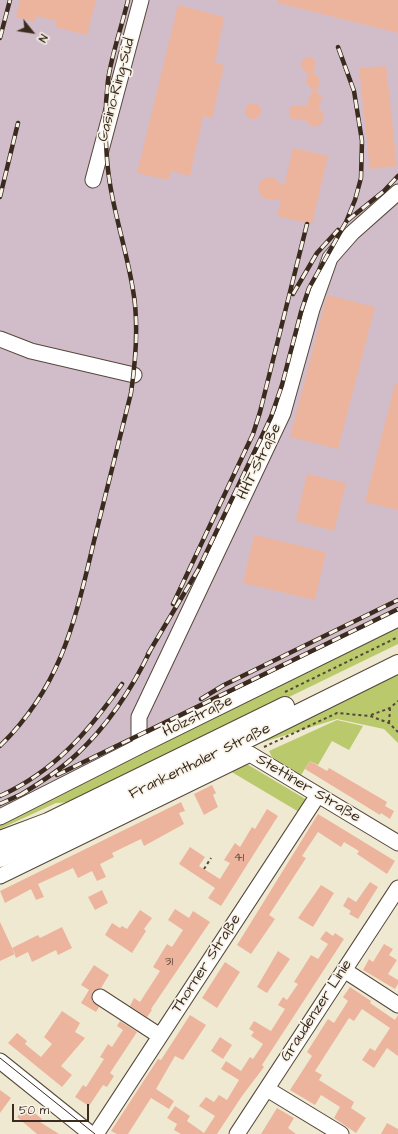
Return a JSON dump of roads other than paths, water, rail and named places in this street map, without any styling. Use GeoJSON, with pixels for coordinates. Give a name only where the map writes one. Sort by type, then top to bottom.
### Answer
{"type":"FeatureCollection","features":[{"type":"Feature","properties":{"kind":"main road","name":"Frankenthaler Straße"},"geometry":{"type":"LineString","coordinates":[[0,840],[48,822],[398,651]]}},
{"type":"Feature","properties":{"kind":"main road","name":"Frankenthaler Straße"},"geometry":{"type":"LineString","coordinates":[[0,858],[55,834],[398,664]]}},
{"type":"Feature","properties":{"kind":"street","name":"Casino-Ring-Süd"},"geometry":{"type":"LineString","coordinates":[[93,180],[141,0]]}},
{"type":"Feature","properties":{"kind":"street","name":"HHT-Straße"},"geometry":{"type":"LineString","coordinates":[[142,745],[139,735],[139,717],[283,413],[312,309],[330,258],[352,233],[398,192]]}},
{"type":"Feature","properties":{"kind":"street"},"geometry":{"type":"LineString","coordinates":[[0,339],[31,352],[134,375]]}},
{"type":"Feature","properties":{"kind":"street","name":"Holzstraße"},"geometry":{"type":"LineString","coordinates":[[0,817],[142,745],[398,619]]}},
{"type":"Feature","properties":{"kind":"street","name":"Stettiner Straße"},"geometry":{"type":"LineString","coordinates":[[0,876],[250,754],[398,843]]}},
{"type":"Feature","properties":{"kind":"street","name":"Thorner Straße"},"geometry":{"type":"LineString","coordinates":[[96,1134],[318,795]]}},
{"type":"Feature","properties":{"kind":"street","name":"Graudenzer Linie"},"geometry":{"type":"LineString","coordinates":[[236,1134],[398,888]]}},
{"type":"Feature","properties":{"kind":"street"},"geometry":{"type":"LineString","coordinates":[[344,970],[398,1005]]}},
{"type":"Feature","properties":{"kind":"street"},"geometry":{"type":"LineString","coordinates":[[100,997],[160,1036]]}},
{"type":"Feature","properties":{"kind":"street"},"geometry":{"type":"LineString","coordinates":[[0,1061],[91,1134]]}},
{"type":"Feature","properties":{"kind":"street"},"geometry":{"type":"LineString","coordinates":[[267,1089],[341,1134]]}},
{"type":"Feature","properties":{"kind":"tram line"},"geometry":{"type":"LineString","coordinates":[[0,1058],[95,1134]]}},
{"type":"Feature","properties":{"kind":"railway"},"geometry":{"type":"LineString","coordinates":[[0,38],[10,0]]}},
{"type":"Feature","properties":{"kind":"railway"},"geometry":{"type":"LineString","coordinates":[[0,746],[21,723],[39,699],[64,649],[81,596],[131,393],[136,342],[135,303],[130,274],[111,192],[107,159],[106,130],[106,99],[108,80],[128,0]]}},
{"type":"Feature","properties":{"kind":"railway"},"geometry":{"type":"LineString","coordinates":[[148,654],[198,570],[271,417],[282,385],[301,312],[309,288],[346,222],[355,200],[361,178],[362,141],[354,91],[338,47]]}},
{"type":"Feature","properties":{"kind":"railway"},"geometry":{"type":"LineString","coordinates":[[0,197],[18,123]]}},
{"type":"Feature","properties":{"kind":"railway"},"geometry":{"type":"LineString","coordinates":[[348,220],[384,191],[398,176]]}},
{"type":"Feature","properties":{"kind":"railway"},"geometry":{"type":"LineString","coordinates":[[173,604],[253,434],[260,412],[307,224]]}},
{"type":"Feature","properties":{"kind":"railway"},"geometry":{"type":"LineString","coordinates":[[293,294],[317,253],[338,230]]}},
{"type":"Feature","properties":{"kind":"railway"},"geometry":{"type":"LineString","coordinates":[[201,699],[224,685],[398,600]]}},
{"type":"Feature","properties":{"kind":"railway"},"geometry":{"type":"LineString","coordinates":[[57,775],[398,609]]}},
{"type":"Feature","properties":{"kind":"railway"},"geometry":{"type":"LineString","coordinates":[[20,795],[57,771],[99,731],[128,691],[151,649]]}},
{"type":"Feature","properties":{"kind":"railway"},"geometry":{"type":"LineString","coordinates":[[0,796],[37,775],[69,749],[83,734],[122,684]]}},
{"type":"Feature","properties":{"kind":"railway"},"geometry":{"type":"LineString","coordinates":[[0,804],[24,793]]}}]}
